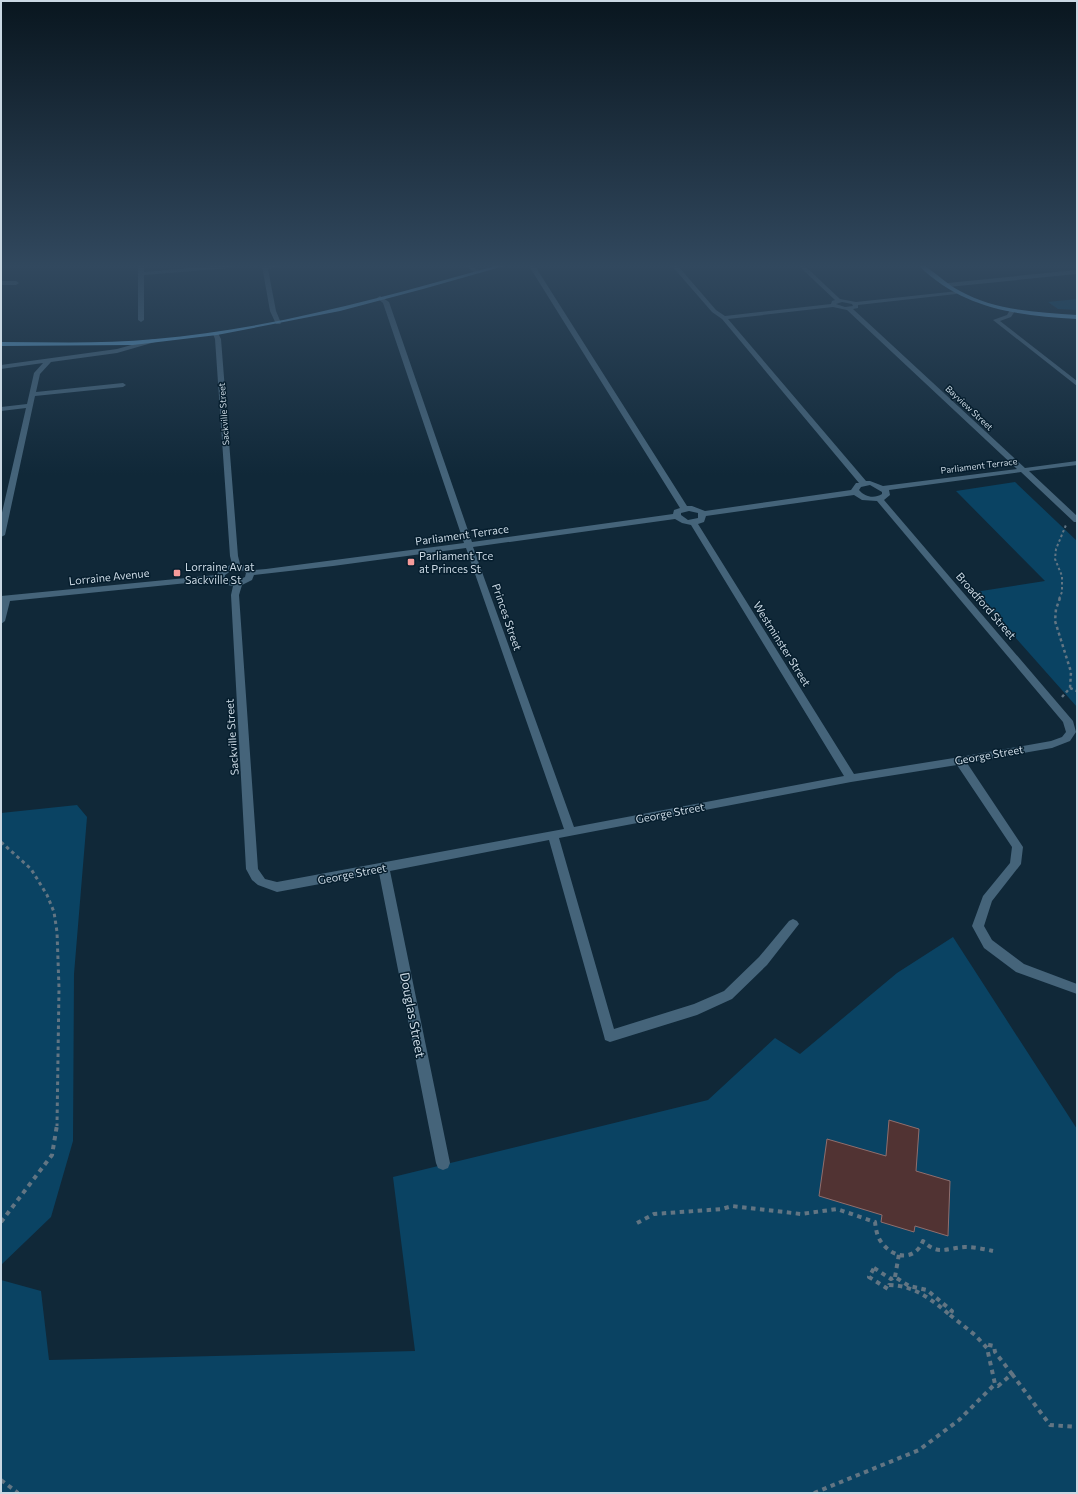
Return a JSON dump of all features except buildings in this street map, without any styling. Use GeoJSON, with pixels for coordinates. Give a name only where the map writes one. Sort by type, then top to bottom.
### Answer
{"type":"FeatureCollection","features":[{"type":"Feature","properties":{"kind":"main road"},"geometry":{"type":"LineString","coordinates":[[1,344],[153,341],[201,336]]}},
{"type":"Feature","properties":{"kind":"street","name":"Sackville Street"},"geometry":{"type":"LineString","coordinates":[[217,336],[234,556],[237,567]]}},
{"type":"Feature","properties":{"kind":"street","name":"Princes Street"},"geometry":{"type":"LineString","coordinates":[[397,336],[469,546],[570,832]]}},
{"type":"Feature","properties":{"kind":"street"},"geometry":{"type":"LineString","coordinates":[[576,336],[684,508]]}},
{"type":"Feature","properties":{"kind":"street"},"geometry":{"type":"LineString","coordinates":[[739,336],[864,484],[856,487],[856,492]]}},
{"type":"Feature","properties":{"kind":"street","name":"Bayview Street"},"geometry":{"type":"LineString","coordinates":[[878,336],[1076,520]]}},
{"type":"Feature","properties":{"kind":"street"},"geometry":{"type":"LineString","coordinates":[[1016,336],[1077,384]]}},
{"type":"Feature","properties":{"kind":"street"},"geometry":{"type":"LineString","coordinates":[[1,367],[48,362],[117,350],[153,341]]}},
{"type":"Feature","properties":{"kind":"street"},"geometry":{"type":"LineString","coordinates":[[1,535],[37,372],[44,368],[48,362]]}},
{"type":"Feature","properties":{"kind":"street"},"geometry":{"type":"LineString","coordinates":[[17,365],[32,368],[37,372]]}},
{"type":"Feature","properties":{"kind":"street"},"geometry":{"type":"LineString","coordinates":[[33,394],[123,386]]}},
{"type":"Feature","properties":{"kind":"street"},"geometry":{"type":"LineString","coordinates":[[1,409],[30,406]]}},
{"type":"Feature","properties":{"kind":"street","name":"Parliament Terrace"},"geometry":{"type":"LineString","coordinates":[[864,484],[872,484],[883,488],[1077,462]]}},
{"type":"Feature","properties":{"kind":"street"},"geometry":{"type":"LineString","coordinates":[[703,514],[701,520],[694,523],[683,521],[676,516],[677,512],[684,508],[694,508],[703,514],[856,492],[866,498],[878,499],[886,495],[886,491],[883,488]]}},
{"type":"Feature","properties":{"kind":"street","name":"Broadford Street"},"geometry":{"type":"LineString","coordinates":[[878,499],[1068,721],[1071,732]]}},
{"type":"Feature","properties":{"kind":"street","name":"Parliament Terrace"},"geometry":{"type":"LineString","coordinates":[[250,573],[333,564],[469,546],[676,516]]}},
{"type":"Feature","properties":{"kind":"street","name":"Westminster Street"},"geometry":{"type":"LineString","coordinates":[[694,523],[851,778]]}},
{"type":"Feature","properties":{"kind":"street"},"geometry":{"type":"LineString","coordinates":[[237,567],[246,568],[250,573],[249,578],[238,584],[225,583],[222,581],[220,577],[224,571],[237,567]]}},
{"type":"Feature","properties":{"kind":"street","name":"Lorraine Avenue"},"geometry":{"type":"LineString","coordinates":[[4,599],[220,577]]}},
{"type":"Feature","properties":{"kind":"street","name":"Sackville Street"},"geometry":{"type":"LineString","coordinates":[[238,584],[235,595],[252,869],[256,878],[265,885]]}},
{"type":"Feature","properties":{"kind":"street"},"geometry":{"type":"LineString","coordinates":[[1,621],[4,599]]}},
{"type":"Feature","properties":{"kind":"street","name":"George Street"},"geometry":{"type":"LineString","coordinates":[[265,885],[277,887],[384,868],[851,778],[960,761],[1052,744],[1066,739],[1071,732]]}},
{"type":"Feature","properties":{"kind":"street"},"geometry":{"type":"LineString","coordinates":[[960,761],[1018,847],[1015,864],[987,899],[978,926],[988,944],[1020,968],[1077,989]]}},
{"type":"Feature","properties":{"kind":"street"},"geometry":{"type":"LineString","coordinates":[[553,835],[610,1036],[697,1009],[728,996],[764,961],[793,924]]}},
{"type":"Feature","properties":{"kind":"street","name":"Douglas Street"},"geometry":{"type":"LineString","coordinates":[[384,868],[443,1163]]}},
{"type":"Feature","properties":{"kind":"path"},"geometry":{"type":"LineString","coordinates":[[1053,703],[1070,688],[1071,672],[1055,621],[1056,609],[1062,592],[1062,576],[1055,559],[1056,549],[1067,521],[1076,520]]}},
{"type":"Feature","properties":{"kind":"path"},"geometry":{"type":"LineString","coordinates":[[1070,688],[1077,691]]}},
{"type":"Feature","properties":{"kind":"path"},"geometry":{"type":"LineString","coordinates":[[1,842],[31,869],[47,895],[54,912],[57,932],[59,988],[56,1143],[52,1155],[1,1222]]}},
{"type":"Feature","properties":{"kind":"path"},"geometry":{"type":"LineString","coordinates":[[637,1223],[654,1214],[722,1209],[732,1206],[801,1214],[837,1209],[875,1222],[876,1233],[880,1242],[888,1250],[899,1254],[908,1256],[915,1253],[920,1248],[923,1241],[933,1249],[939,1251],[972,1247],[993,1251]]}},
{"type":"Feature","properties":{"kind":"path"},"geometry":{"type":"LineString","coordinates":[[895,1277],[899,1254]]}},
{"type":"Feature","properties":{"kind":"path"},"geometry":{"type":"LineString","coordinates":[[950,1315],[952,1311],[927,1290],[909,1286],[889,1285],[888,1289],[869,1277],[874,1268],[891,1279],[895,1277],[909,1286],[932,1301],[950,1315],[987,1348],[995,1384]]}},
{"type":"Feature","properties":{"kind":"path"},"geometry":{"type":"LineString","coordinates":[[984,1344],[994,1346],[995,1352],[1050,1425],[1077,1427]]}},
{"type":"Feature","properties":{"kind":"path"},"geometry":{"type":"LineString","coordinates":[[995,1384],[998,1386],[1012,1374]]}},
{"type":"Feature","properties":{"kind":"path"},"geometry":{"type":"LineString","coordinates":[[814,1493],[919,1450],[931,1442],[980,1400],[995,1384]]}},
{"type":"Feature","properties":{"kind":"path"},"geometry":{"type":"LineString","coordinates":[[1,1480],[18,1493]]}},
{"type":"Feature","properties":{"kind":"shaded area"},"geometry":{"type":"Polygon","coordinates":[[[1015,482],[1077,541],[1077,707],[975,592],[1045,581],[956,491],[1015,482]]]}},
{"type":"Feature","properties":{"kind":"shaded area"},"geometry":{"type":"Polygon","coordinates":[[[77,805],[87,817],[74,974],[73,1141],[51,1217],[1,1265],[1,813],[77,805]]]}},
{"type":"Feature","properties":{"kind":"shaded area"},"geometry":{"type":"Polygon","coordinates":[[[953,937],[1077,1129],[1077,1493],[1,1493],[1,1280],[41,1291],[49,1360],[415,1351],[393,1177],[708,1100],[775,1038],[800,1054],[897,973],[953,937]]]}},
{"type":"Feature","properties":{"kind":"place","name":"Parliament Tce at Princes St"},"geometry":{"type":"Point","coordinates":[411,562]}},
{"type":"Feature","properties":{"kind":"place","name":"Lorraine Av at Sackville St"},"geometry":{"type":"Point","coordinates":[177,573]}}]}
